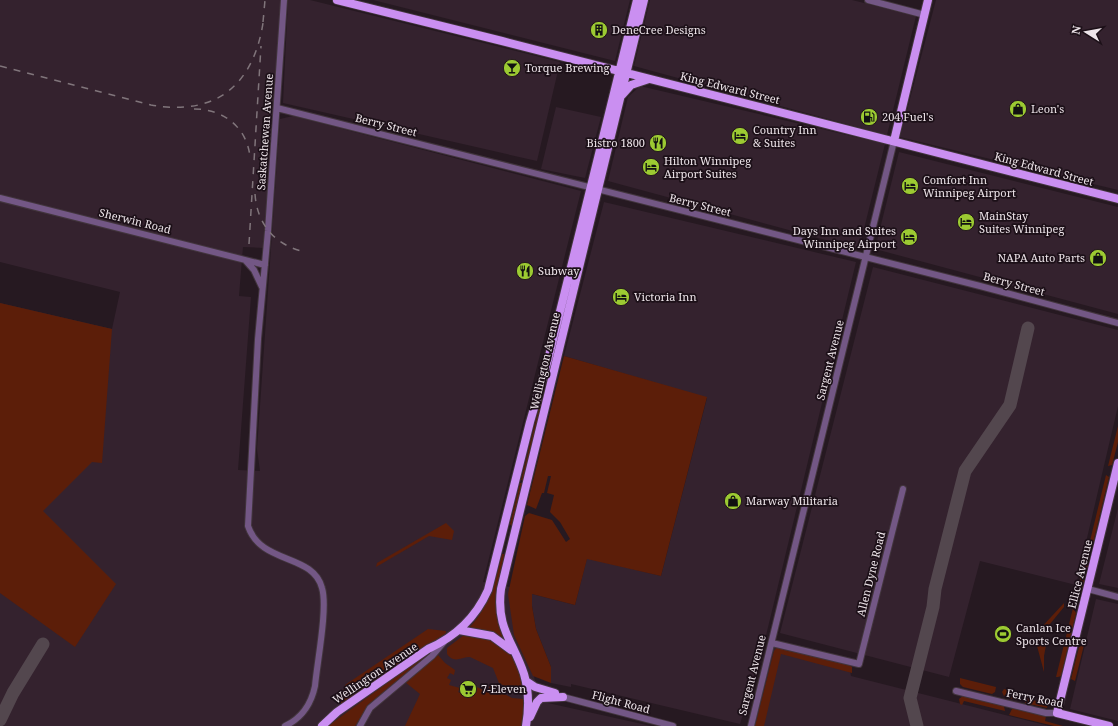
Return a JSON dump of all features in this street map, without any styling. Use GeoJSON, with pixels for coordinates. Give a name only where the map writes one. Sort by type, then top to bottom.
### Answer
{"type":"FeatureCollection","features":[{"type":"Feature","properties":{"kind":"main road","name":"King Edward Street"},"geometry":{"type":"LineString","coordinates":[[336,0],[1118,199]]}},
{"type":"Feature","properties":{"kind":"main road","name":"Wellington Avenue"},"geometry":{"type":"LineString","coordinates":[[635,23],[637,0]]}},
{"type":"Feature","properties":{"kind":"main road","name":"Wellington Avenue"},"geometry":{"type":"LineString","coordinates":[[526,725],[528,703],[526,681],[502,621],[500,603],[501,589],[555,346],[635,23],[644,0]]}},
{"type":"Feature","properties":{"kind":"main road","name":"Sargent Avenue"},"geometry":{"type":"LineString","coordinates":[[894,141],[928,0]]}},
{"type":"Feature","properties":{"kind":"main road","name":"Wellington Avenue"},"geometry":{"type":"LineString","coordinates":[[594,188],[620,99],[623,72]]}},
{"type":"Feature","properties":{"kind":"main road"},"geometry":{"type":"LineString","coordinates":[[620,99],[623,93],[631,85],[649,79]]}},
{"type":"Feature","properties":{"kind":"main road","name":"Wellington Avenue"},"geometry":{"type":"LineString","coordinates":[[322,726],[343,708],[428,649],[444,642],[459,630],[477,611],[490,583],[530,422],[555,346]]}},
{"type":"Feature","properties":{"kind":"main road","name":"Ellice Avenue"},"geometry":{"type":"LineString","coordinates":[[1057,713],[1118,463]]}},
{"type":"Feature","properties":{"kind":"main road"},"geometry":{"type":"LineString","coordinates":[[459,630],[492,636],[504,643],[514,653]]}},
{"type":"Feature","properties":{"kind":"main road"},"geometry":{"type":"LineString","coordinates":[[526,681],[535,687],[563,697]]}},
{"type":"Feature","properties":{"kind":"main road"},"geometry":{"type":"LineString","coordinates":[[526,725],[535,706],[541,698],[563,697]]}},
{"type":"Feature","properties":{"kind":"main road","name":"Ferry Road"},"geometry":{"type":"LineString","coordinates":[[1057,713],[1109,726]]}},
{"type":"Feature","properties":{"kind":"street","name":"Saskatchewan Avenue"},"geometry":{"type":"LineString","coordinates":[[284,0],[265,265],[258,339],[248,526],[256,541],[268,551],[312,571],[320,582],[323,593],[313,693],[303,714],[285,726]]}},
{"type":"Feature","properties":{"kind":"street"},"geometry":{"type":"LineString","coordinates":[[868,0],[925,14]]}},
{"type":"Feature","properties":{"kind":"street","name":"Berry Street"},"geometry":{"type":"LineString","coordinates":[[277,108],[1118,322]]}},
{"type":"Feature","properties":{"kind":"street","name":"Sargent Avenue"},"geometry":{"type":"LineString","coordinates":[[751,726],[894,141]]}},
{"type":"Feature","properties":{"kind":"street","name":"Sherwin Road"},"geometry":{"type":"LineString","coordinates":[[0,198],[265,265]]}},
{"type":"Feature","properties":{"kind":"street"},"geometry":{"type":"LineString","coordinates":[[241,259],[252,266],[262,287]]}},
{"type":"Feature","properties":{"kind":"street","name":"Allen Dyne Road"},"geometry":{"type":"LineString","coordinates":[[772,642],[859,664],[903,489]]}},
{"type":"Feature","properties":{"kind":"street"},"geometry":{"type":"LineString","coordinates":[[1088,589],[1118,597]]}},
{"type":"Feature","properties":{"kind":"street","name":"Wellington Avenue"},"geometry":{"type":"LineString","coordinates":[[360,726],[370,708],[432,656],[444,642]]}},
{"type":"Feature","properties":{"kind":"street","name":"Ferry Road"},"geometry":{"type":"LineString","coordinates":[[956,691],[1046,713],[1057,713]]}},
{"type":"Feature","properties":{"kind":"street","name":"Flight Road"},"geometry":{"type":"LineString","coordinates":[[563,697],[673,726]]}},
{"type":"Feature","properties":{"kind":"shaded area"},"geometry":{"type":"Polygon","coordinates":[[[0,0],[281,0],[264,248],[243,247],[239,296],[251,297],[238,470],[260,471],[257,449],[280,119],[293,116],[581,191],[483,582],[516,588],[539,701],[651,726],[0,726],[0,303],[112,329],[120,292],[0,262],[0,0]]]}},
{"type":"Feature","properties":{"kind":"shaded area"},"geometry":{"type":"Polygon","coordinates":[[[288,0],[310,0],[560,62],[537,161],[283,103],[288,0]]]}},
{"type":"Feature","properties":{"kind":"shaded area"},"geometry":{"type":"Polygon","coordinates":[[[373,0],[630,0],[615,61],[373,0]]]}},
{"type":"Feature","properties":{"kind":"shaded area"},"geometry":{"type":"Polygon","coordinates":[[[650,0],[852,0],[916,16],[887,135],[634,66],[650,0]]]}},
{"type":"Feature","properties":{"kind":"shaded area"},"geometry":{"type":"Polygon","coordinates":[[[936,0],[1118,0],[1118,190],[900,137],[936,0]]]}},
{"type":"Feature","properties":{"kind":"shaded area"},"geometry":{"type":"Polygon","coordinates":[[[640,86],[885,144],[859,249],[608,181],[628,97],[640,86]]]}},
{"type":"Feature","properties":{"kind":"shaded area"},"geometry":{"type":"Polygon","coordinates":[[[556,107],[601,117],[585,178],[541,169],[556,107]]]}},
{"type":"Feature","properties":{"kind":"shaded area"},"geometry":{"type":"Polygon","coordinates":[[[899,152],[1118,207],[1118,314],[875,249],[899,152]]]}},
{"type":"Feature","properties":{"kind":"shaded area"},"geometry":{"type":"Polygon","coordinates":[[[604,202],[856,262],[763,648],[740,724],[571,684],[571,687],[551,683],[551,667],[536,629],[532,606],[532,594],[575,605],[587,558],[661,576],[707,398],[564,356],[604,202]]]}},
{"type":"Feature","properties":{"kind":"shaded area"},"geometry":{"type":"Polygon","coordinates":[[[873,267],[1118,330],[1118,406],[1076,585],[980,561],[949,677],[780,633],[873,267]]]}},
{"type":"Feature","properties":{"kind":"shaded area"},"geometry":{"type":"Polygon","coordinates":[[[0,303],[112,329],[102,463],[92,462],[43,511],[116,584],[75,647],[0,593],[0,303]]]}},
{"type":"Feature","properties":{"kind":"shaded area"},"geometry":{"type":"Polygon","coordinates":[[[564,356],[707,397],[661,576],[587,559],[575,605],[532,594],[532,606],[536,629],[551,667],[551,683],[533,676],[514,635],[508,594],[525,516],[529,513],[552,520],[566,542],[570,539],[560,522],[550,512],[554,495],[547,493],[551,476],[548,476],[544,493],[542,493],[536,509],[527,505],[564,356]]]}},
{"type":"Feature","properties":{"kind":"shaded area"},"geometry":{"type":"Polygon","coordinates":[[[550,363],[552,363],[524,481],[521,480],[550,363]]]}},
{"type":"Feature","properties":{"kind":"shaded area"},"geometry":{"type":"Polygon","coordinates":[[[1118,426],[1118,442],[1112,465],[1108,466],[1118,426]]]}},
{"type":"Feature","properties":{"kind":"shaded area"},"geometry":{"type":"Polygon","coordinates":[[[1106,475],[1109,477],[1093,543],[1089,545],[1106,475]]]}},
{"type":"Feature","properties":{"kind":"shaded area"},"geometry":{"type":"Polygon","coordinates":[[[520,483],[523,483],[512,527],[510,524],[520,483]]]}},
{"type":"Feature","properties":{"kind":"shaded area"},"geometry":{"type":"Polygon","coordinates":[[[1118,508],[1118,588],[1099,584],[1118,508]]]}},
{"type":"Feature","properties":{"kind":"shaded area"},"geometry":{"type":"Polygon","coordinates":[[[446,523],[454,531],[452,540],[429,536],[376,567],[377,563],[446,523]]]}},
{"type":"Feature","properties":{"kind":"shaded area"},"geometry":{"type":"Polygon","coordinates":[[[502,554],[504,554],[501,630],[503,640],[469,628],[482,612],[494,584],[502,554]]]}},
{"type":"Feature","properties":{"kind":"shaded area"},"geometry":{"type":"Polygon","coordinates":[[[1086,555],[1089,559],[1081,593],[1077,592],[1086,555]]]}},
{"type":"Feature","properties":{"kind":"shaded area"},"geometry":{"type":"Polygon","coordinates":[[[1096,599],[1118,604],[1118,721],[1070,709],[1096,599]]]}},
{"type":"Feature","properties":{"kind":"shaded area"},"geometry":{"type":"Polygon","coordinates":[[[1064,603],[1064,607],[1045,630],[1039,630],[1064,603]]]}},
{"type":"Feature","properties":{"kind":"shaded area"},"geometry":{"type":"Polygon","coordinates":[[[1073,608],[1076,613],[1061,676],[1056,677],[1073,608]]]}},
{"type":"Feature","properties":{"kind":"shaded area"},"geometry":{"type":"Polygon","coordinates":[[[428,629],[446,631],[446,633],[341,704],[340,702],[345,685],[428,629]]]}},
{"type":"Feature","properties":{"kind":"shaded area"},"geometry":{"type":"Polygon","coordinates":[[[464,635],[487,637],[503,646],[508,651],[519,671],[523,686],[521,690],[513,691],[499,683],[493,668],[470,657],[452,659],[447,654],[447,648],[464,635]]]}},
{"type":"Feature","properties":{"kind":"shaded area"},"geometry":{"type":"Polygon","coordinates":[[[1047,640],[1044,656],[1044,672],[1037,646],[1041,645],[1040,641],[1047,640]]]}},
{"type":"Feature","properties":{"kind":"shaded area"},"geometry":{"type":"Polygon","coordinates":[[[1084,645],[1075,681],[1071,679],[1079,647],[1084,645]]]}},
{"type":"Feature","properties":{"kind":"shaded area"},"geometry":{"type":"Polygon","coordinates":[[[774,647],[843,663],[849,666],[851,676],[1049,726],[755,726],[774,647]]]}},
{"type":"Feature","properties":{"kind":"shaded area"},"geometry":{"type":"Polygon","coordinates":[[[777,647],[848,664],[852,667],[852,673],[781,654],[764,726],[755,726],[774,651],[777,647]]]}},
{"type":"Feature","properties":{"kind":"shaded area"},"geometry":{"type":"Polygon","coordinates":[[[431,651],[432,652],[369,704],[355,726],[328,726],[431,651]]]}},
{"type":"Feature","properties":{"kind":"shaded area"},"geometry":{"type":"Polygon","coordinates":[[[438,655],[445,663],[455,670],[454,675],[450,673],[447,678],[451,680],[449,685],[460,688],[458,692],[472,697],[477,687],[487,692],[490,686],[512,698],[523,699],[525,703],[522,726],[405,726],[420,694],[405,682],[438,655]]]}},
{"type":"Feature","properties":{"kind":"shaded area"},"geometry":{"type":"Polygon","coordinates":[[[960,678],[996,687],[995,692],[992,694],[963,687],[960,684],[960,678]]]}},
{"type":"Feature","properties":{"kind":"shaded area"},"geometry":{"type":"Polygon","coordinates":[[[1004,689],[1015,692],[1019,699],[1016,700],[1004,696],[1002,692],[1004,689]]]}},
{"type":"Feature","properties":{"kind":"shaded area"},"geometry":{"type":"Polygon","coordinates":[[[964,695],[1004,706],[1005,711],[964,701],[962,705],[960,704],[959,699],[964,695]]]}},
{"type":"Feature","properties":{"kind":"shaded area"},"geometry":{"type":"Polygon","coordinates":[[[1025,698],[1048,704],[1047,708],[1025,703],[1025,698]]]}},
{"type":"Feature","properties":{"kind":"shaded area"},"geometry":{"type":"Polygon","coordinates":[[[1015,708],[1046,716],[1045,721],[1063,726],[1054,726],[1009,715],[1012,709],[1015,708]]]}},
{"type":"Feature","properties":{"kind":"taxiway"},"geometry":{"type":"LineString","coordinates":[[917,726],[910,698],[933,607],[935,589],[965,471],[1010,405],[1028,328]]}},
{"type":"Feature","properties":{"kind":"taxiway"},"geometry":{"type":"LineString","coordinates":[[0,720],[13,693],[43,644]]}},
{"type":"Feature","properties":{"kind":"railway"},"geometry":{"type":"LineString","coordinates":[[263,22],[265,0]]}},
{"type":"Feature","properties":{"kind":"railway"},"geometry":{"type":"LineString","coordinates":[[0,66],[151,105],[175,107],[196,105],[215,100],[230,90],[243,76],[253,59],[260,39],[264,16]]}},
{"type":"Feature","properties":{"kind":"railway"},"geometry":{"type":"LineString","coordinates":[[249,244],[261,46]]}},
{"type":"Feature","properties":{"kind":"railway"},"geometry":{"type":"LineString","coordinates":[[194,109],[215,112],[232,122],[244,137],[248,146],[250,157]]}},
{"type":"Feature","properties":{"kind":"railway"},"geometry":{"type":"LineString","coordinates":[[255,194],[259,214],[268,230],[282,243],[301,251]]}},
{"type":"Feature","properties":{"kind":"place","name":"DeneCree Designs"},"geometry":{"type":"Point","coordinates":[599,30]}},
{"type":"Feature","properties":{"kind":"place","name":"Torque Brewing"},"geometry":{"type":"Point","coordinates":[512,68]}},
{"type":"Feature","properties":{"kind":"place","name":"Leon's"},"geometry":{"type":"Point","coordinates":[1018,109]}},
{"type":"Feature","properties":{"kind":"place","name":"204 Fuel's"},"geometry":{"type":"Point","coordinates":[869,117]}},
{"type":"Feature","properties":{"kind":"place","name":"Country Inn & Suites"},"geometry":{"type":"Point","coordinates":[740,136]}},
{"type":"Feature","properties":{"kind":"place","name":"Bistro 1800"},"geometry":{"type":"Point","coordinates":[658,143]}},
{"type":"Feature","properties":{"kind":"place","name":"Hilton Winnipeg Airport Suites"},"geometry":{"type":"Point","coordinates":[651,167]}},
{"type":"Feature","properties":{"kind":"place","name":"Comfort Inn Winnipeg Airport"},"geometry":{"type":"Point","coordinates":[910,186]}},
{"type":"Feature","properties":{"kind":"place","name":"MainStay Suites Winnipeg"},"geometry":{"type":"Point","coordinates":[966,222]}},
{"type":"Feature","properties":{"kind":"place","name":"Days Inn and Suites Winnipeg Airport"},"geometry":{"type":"Point","coordinates":[909,237]}},
{"type":"Feature","properties":{"kind":"place","name":"NAPA Auto Parts"},"geometry":{"type":"Point","coordinates":[1098,258]}},
{"type":"Feature","properties":{"kind":"place","name":"Subway"},"geometry":{"type":"Point","coordinates":[525,271]}},
{"type":"Feature","properties":{"kind":"place","name":"Victoria Inn"},"geometry":{"type":"Point","coordinates":[621,297]}},
{"type":"Feature","properties":{"kind":"place","name":"Marway Militaria"},"geometry":{"type":"Point","coordinates":[733,501]}},
{"type":"Feature","properties":{"kind":"place","name":"Canlan Ice Sports Centre"},"geometry":{"type":"Point","coordinates":[1003,634]}},
{"type":"Feature","properties":{"kind":"place","name":"7-Eleven"},"geometry":{"type":"Point","coordinates":[468,689]}}]}
